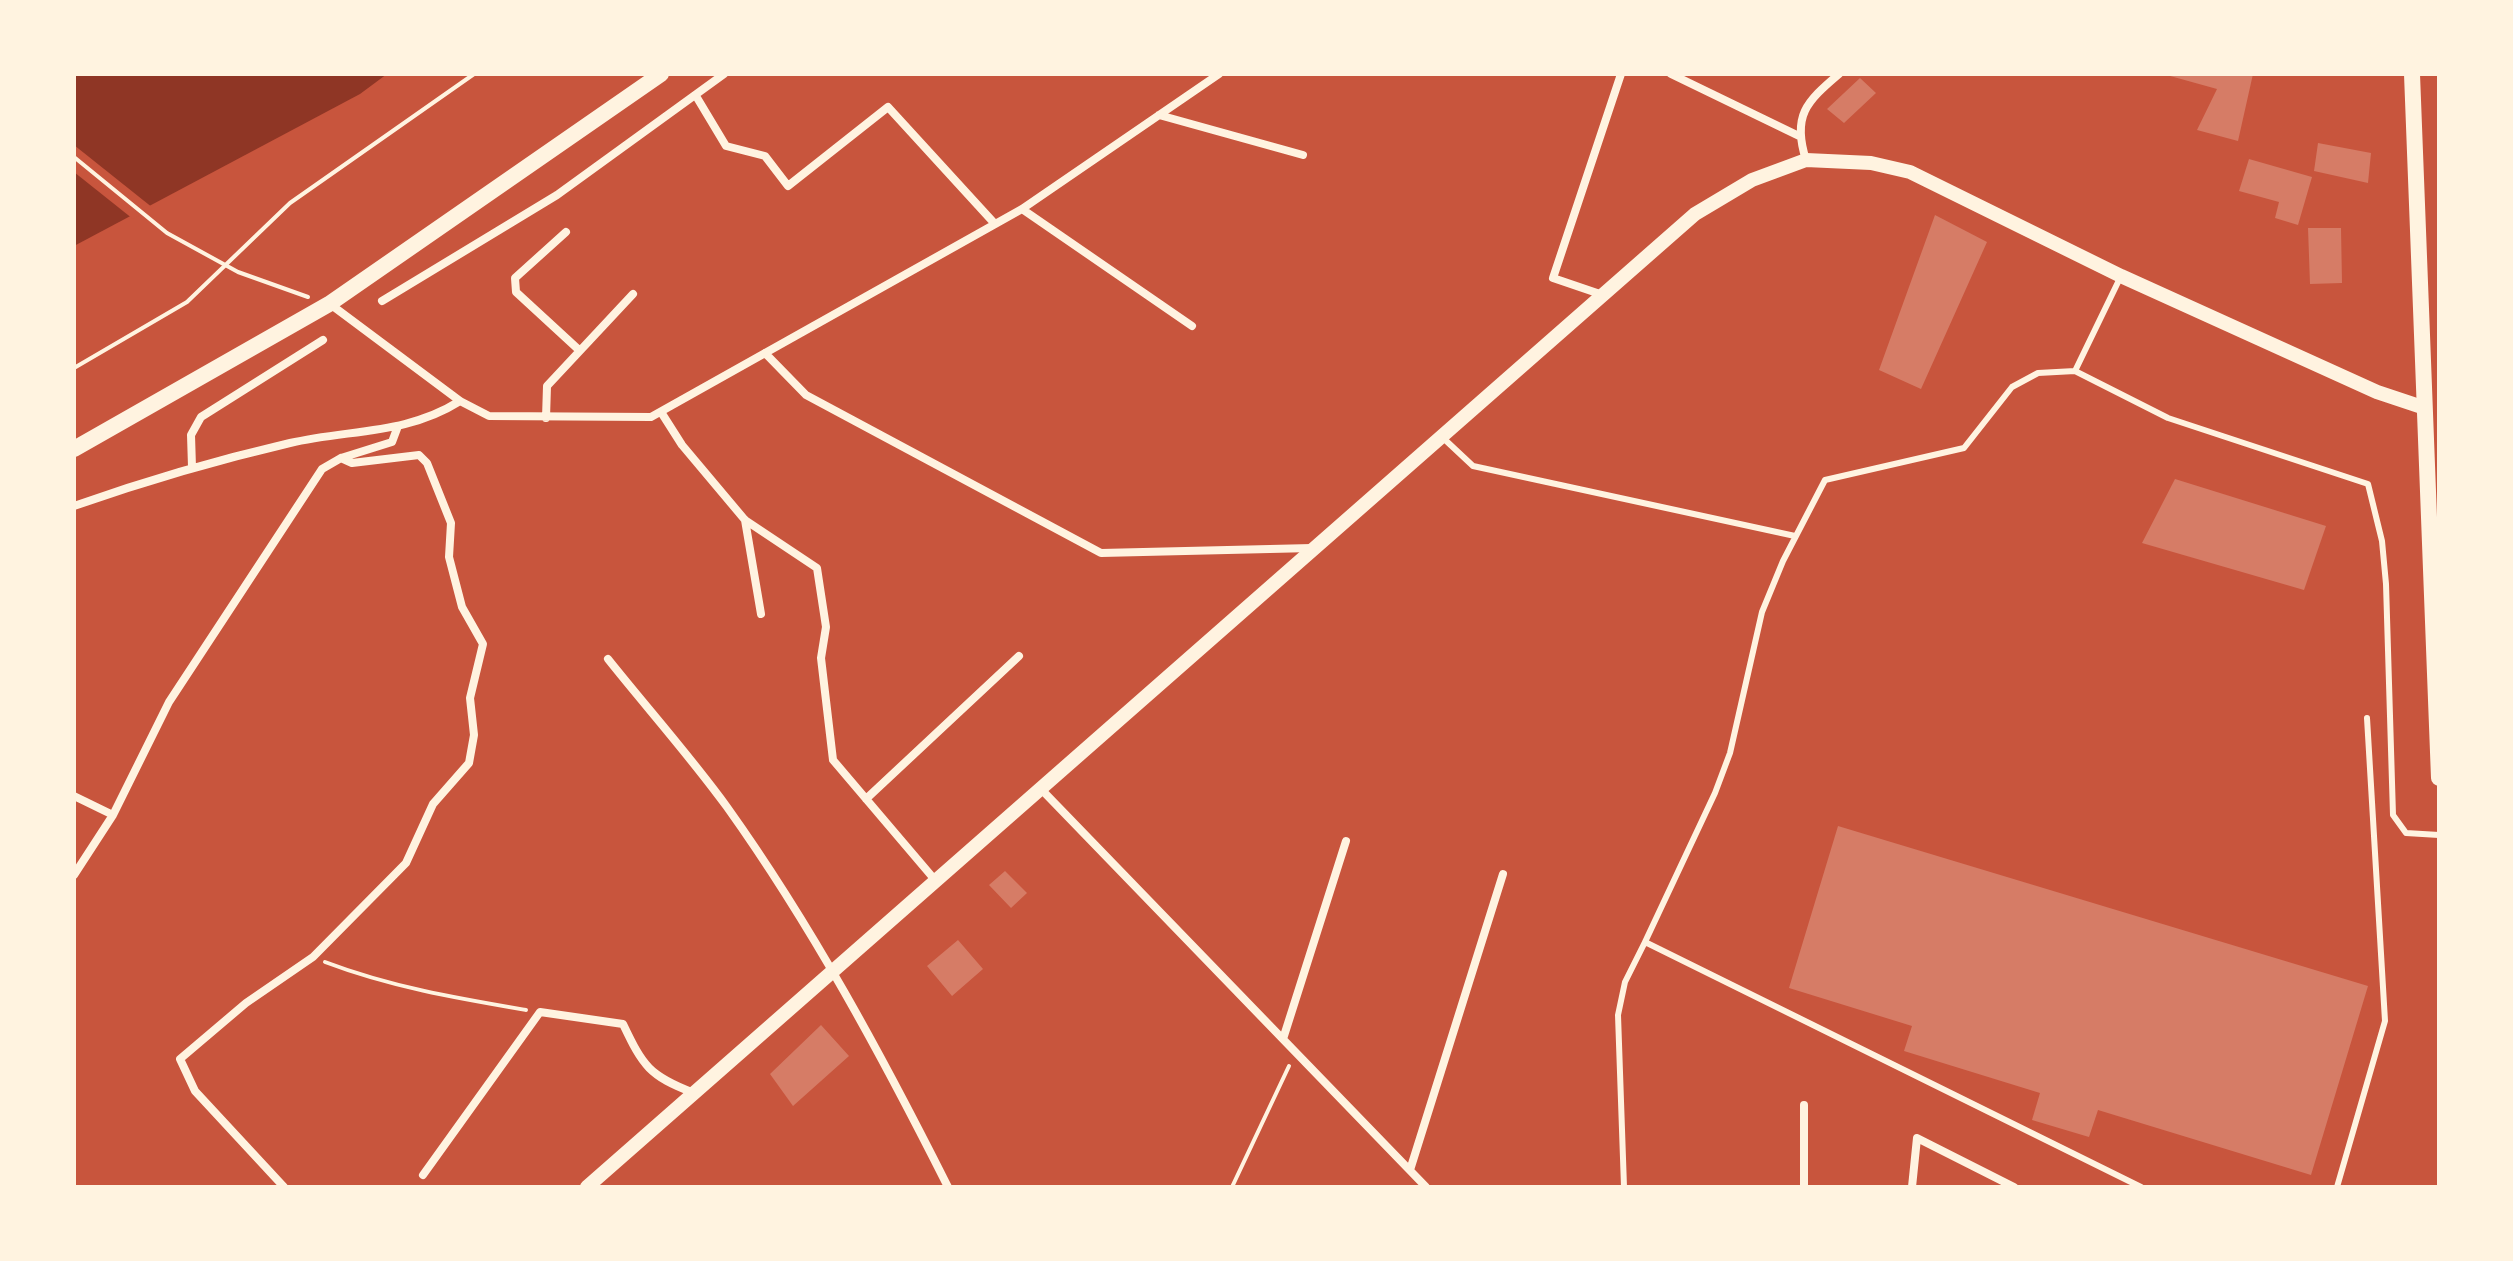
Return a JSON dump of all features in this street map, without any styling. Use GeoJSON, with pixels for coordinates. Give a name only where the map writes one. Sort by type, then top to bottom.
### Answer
{"type":"FeatureCollection","features":[{"type":"Feature","properties":{"kind":"main road"},"geometry":{"type":"LineString","coordinates":[[74,449],[329,304],[661,74]]}},
{"type":"Feature","properties":{"kind":"main road"},"geometry":{"type":"LineString","coordinates":[[2412,74],[2434,407],[2439,778]]}},
{"type":"Feature","properties":{"kind":"street"},"geometry":{"type":"LineString","coordinates":[[382,301],[557,195],[724,74]]}},
{"type":"Feature","properties":{"kind":"street"},"geometry":{"type":"LineString","coordinates":[[329,304],[460,401],[489,416],[651,417],[1022,209],[1219,74]]}},
{"type":"Feature","properties":{"kind":"street"},"geometry":{"type":"LineString","coordinates":[[1603,295],[1553,278],[1621,74]]}},
{"type":"Feature","properties":{"kind":"street"},"geometry":{"type":"LineString","coordinates":[[1671,74],[1799,136]]}},
{"type":"Feature","properties":{"kind":"street"},"geometry":{"type":"LineString","coordinates":[[1806,160],[1799,136],[1809,99],[1839,74]]}},
{"type":"Feature","properties":{"kind":"street"},"geometry":{"type":"LineString","coordinates":[[696,96],[726,146],[765,156],[788,186],[888,107],[995,224]]}},
{"type":"Feature","properties":{"kind":"street"},"geometry":{"type":"LineString","coordinates":[[1159,115],[1303,155]]}},
{"type":"Feature","properties":{"kind":"street"},"geometry":{"type":"LineString","coordinates":[[587,1187],[1695,214],[1752,180],[1806,160],[1871,163],[1910,172],[2121,276],[2377,392],[2434,407]]}},
{"type":"Feature","properties":{"kind":"street"},"geometry":{"type":"LineString","coordinates":[[1022,209],[1192,326]]}},
{"type":"Feature","properties":{"kind":"street"},"geometry":{"type":"LineString","coordinates":[[566,232],[515,278],[516,292],[579,350]]}},
{"type":"Feature","properties":{"kind":"street"},"geometry":{"type":"LineString","coordinates":[[546,418],[547,386],[633,294]]}},
{"type":"Feature","properties":{"kind":"street"},"geometry":{"type":"LineString","coordinates":[[192,467],[191,435],[201,417],[323,340]]}},
{"type":"Feature","properties":{"kind":"street"},"geometry":{"type":"LineString","coordinates":[[765,353],[806,395],[1101,553],[1313,548]]}},
{"type":"Feature","properties":{"kind":"street"},"geometry":{"type":"LineString","coordinates":[[74,506],[192,467],[294,442],[433,418],[460,401]]}},
{"type":"Feature","properties":{"kind":"street"},"geometry":{"type":"LineString","coordinates":[[661,412],[682,445],[745,520],[817,568],[826,627],[821,658],[833,760],[935,880]]}},
{"type":"Feature","properties":{"kind":"street"},"geometry":{"type":"LineString","coordinates":[[74,875],[113,815],[169,702],[322,469],[341,458],[392,442],[398,426]]}},
{"type":"Feature","properties":{"kind":"street"},"geometry":{"type":"LineString","coordinates":[[284,1187],[195,1091],[180,1059],[246,1003],[313,957],[406,863],[433,804],[469,763],[474,735],[470,698],[483,644],[462,607],[449,557],[451,523],[427,463],[419,455],[352,463],[341,458]]}},
{"type":"Feature","properties":{"kind":"street"},"geometry":{"type":"LineString","coordinates":[[745,520],[761,614]]}},
{"type":"Feature","properties":{"kind":"street"},"geometry":{"type":"LineString","coordinates":[[866,799],[1019,656]]}},
{"type":"Feature","properties":{"kind":"street"},"geometry":{"type":"LineString","coordinates":[[608,659],[726,806],[833,972],[893,1078],[948,1187]]}},
{"type":"Feature","properties":{"kind":"street"},"geometry":{"type":"LineString","coordinates":[[1040,788],[1426,1187]]}},
{"type":"Feature","properties":{"kind":"street"},"geometry":{"type":"LineString","coordinates":[[74,796],[113,815]]}},
{"type":"Feature","properties":{"kind":"street"},"geometry":{"type":"LineString","coordinates":[[1283,1039],[1346,841]]}},
{"type":"Feature","properties":{"kind":"street"},"geometry":{"type":"LineString","coordinates":[[1410,1170],[1503,874]]}},
{"type":"Feature","properties":{"kind":"street"},"geometry":{"type":"LineString","coordinates":[[423,1175],[540,1012],[623,1024],[648,1071],[660,1080],[694,1093]]}},
{"type":"Feature","properties":{"kind":"street"},"geometry":{"type":"LineString","coordinates":[[1804,1105],[1804,1187]]}},
{"type":"Feature","properties":{"kind":"street"},"geometry":{"type":"LineString","coordinates":[[1912,1187],[1917,1138],[2014,1187]]}},
{"type":"Feature","properties":{"kind":"lane"},"geometry":{"type":"LineString","coordinates":[[2075,371],[2121,276]]}},
{"type":"Feature","properties":{"kind":"lane"},"geometry":{"type":"LineString","coordinates":[[1624,1187],[1618,1015],[1625,982],[1678,876],[1730,753],[1762,612],[1795,536],[1825,480],[1964,448],[2012,387],[2038,373],[2075,371],[2168,418],[2368,484],[2382,541],[2386,584],[2393,815],[2406,833],[2439,835]]}},
{"type":"Feature","properties":{"kind":"lane"},"geometry":{"type":"LineString","coordinates":[[1441,436],[1473,466],[1795,536]]}},
{"type":"Feature","properties":{"kind":"lane"},"geometry":{"type":"LineString","coordinates":[[2337,1187],[2385,1021],[2367,718]]}},
{"type":"Feature","properties":{"kind":"lane"},"geometry":{"type":"LineString","coordinates":[[1645,942],[2141,1187]]}},
{"type":"Feature","properties":{"kind":"path"},"geometry":{"type":"LineString","coordinates":[[74,368],[187,302],[290,203],[474,74]]}},
{"type":"Feature","properties":{"kind":"path"},"geometry":{"type":"LineString","coordinates":[[74,157],[167,233],[238,272],[329,304]]}},
{"type":"Feature","properties":{"kind":"path"},"geometry":{"type":"LineString","coordinates":[[313,957],[407,989],[540,1012]]}},
{"type":"Feature","properties":{"kind":"path"},"geometry":{"type":"LineString","coordinates":[[1232,1187],[1296,1052]]}},
{"type":"Feature","properties":{"kind":"shaded area"},"geometry":{"type":"Polygon","coordinates":[[[74,74],[387,74],[360,94],[74,246],[74,74]]]}},
{"type":"Feature","properties":{"kind":"pier"},"geometry":{"type":"Polygon","coordinates":[[[74,145],[153,208],[133,219],[74,172],[74,145]]]}},
{"type":"Feature","properties":{"kind":"building"},"geometry":{"type":"Polygon","coordinates":[[[2163,74],[2253,74],[2238,141],[2197,130],[2217,89],[2163,74]]]}},
{"type":"Feature","properties":{"kind":"building"},"geometry":{"type":"Polygon","coordinates":[[[1860,78],[1876,93],[1844,123],[1827,109],[1860,78]]]}},
{"type":"Feature","properties":{"kind":"building"},"geometry":{"type":"Polygon","coordinates":[[[2318,143],[2371,153],[2368,183],[2314,171],[2318,143]]]}},
{"type":"Feature","properties":{"kind":"building"},"geometry":{"type":"Polygon","coordinates":[[[2249,159],[2312,177],[2298,225],[2275,218],[2279,202],[2239,191],[2249,159]]]}},
{"type":"Feature","properties":{"kind":"building"},"geometry":{"type":"Polygon","coordinates":[[[1935,215],[1987,242],[1921,389],[1879,370],[1935,215]]]}},
{"type":"Feature","properties":{"kind":"building"},"geometry":{"type":"Polygon","coordinates":[[[2308,228],[2341,228],[2342,283],[2310,284],[2308,228]]]}},
{"type":"Feature","properties":{"kind":"building"},"geometry":{"type":"Polygon","coordinates":[[[2175,479],[2326,526],[2304,590],[2142,543],[2175,479]]]}},
{"type":"Feature","properties":{"kind":"building"},"geometry":{"type":"Polygon","coordinates":[[[1838,826],[2368,986],[2311,1175],[2098,1110],[2089,1137],[2032,1120],[2040,1093],[1904,1051],[1912,1026],[1789,988],[1838,826]]]}},
{"type":"Feature","properties":{"kind":"building"},"geometry":{"type":"Polygon","coordinates":[[[1005,871],[1027,893],[1011,908],[989,885],[1005,871]]]}},
{"type":"Feature","properties":{"kind":"building"},"geometry":{"type":"Polygon","coordinates":[[[958,940],[983,969],[952,996],[927,966],[958,940]]]}},
{"type":"Feature","properties":{"kind":"building"},"geometry":{"type":"Polygon","coordinates":[[[821,1025],[849,1056],[793,1106],[770,1074],[821,1025]]]}}]}
